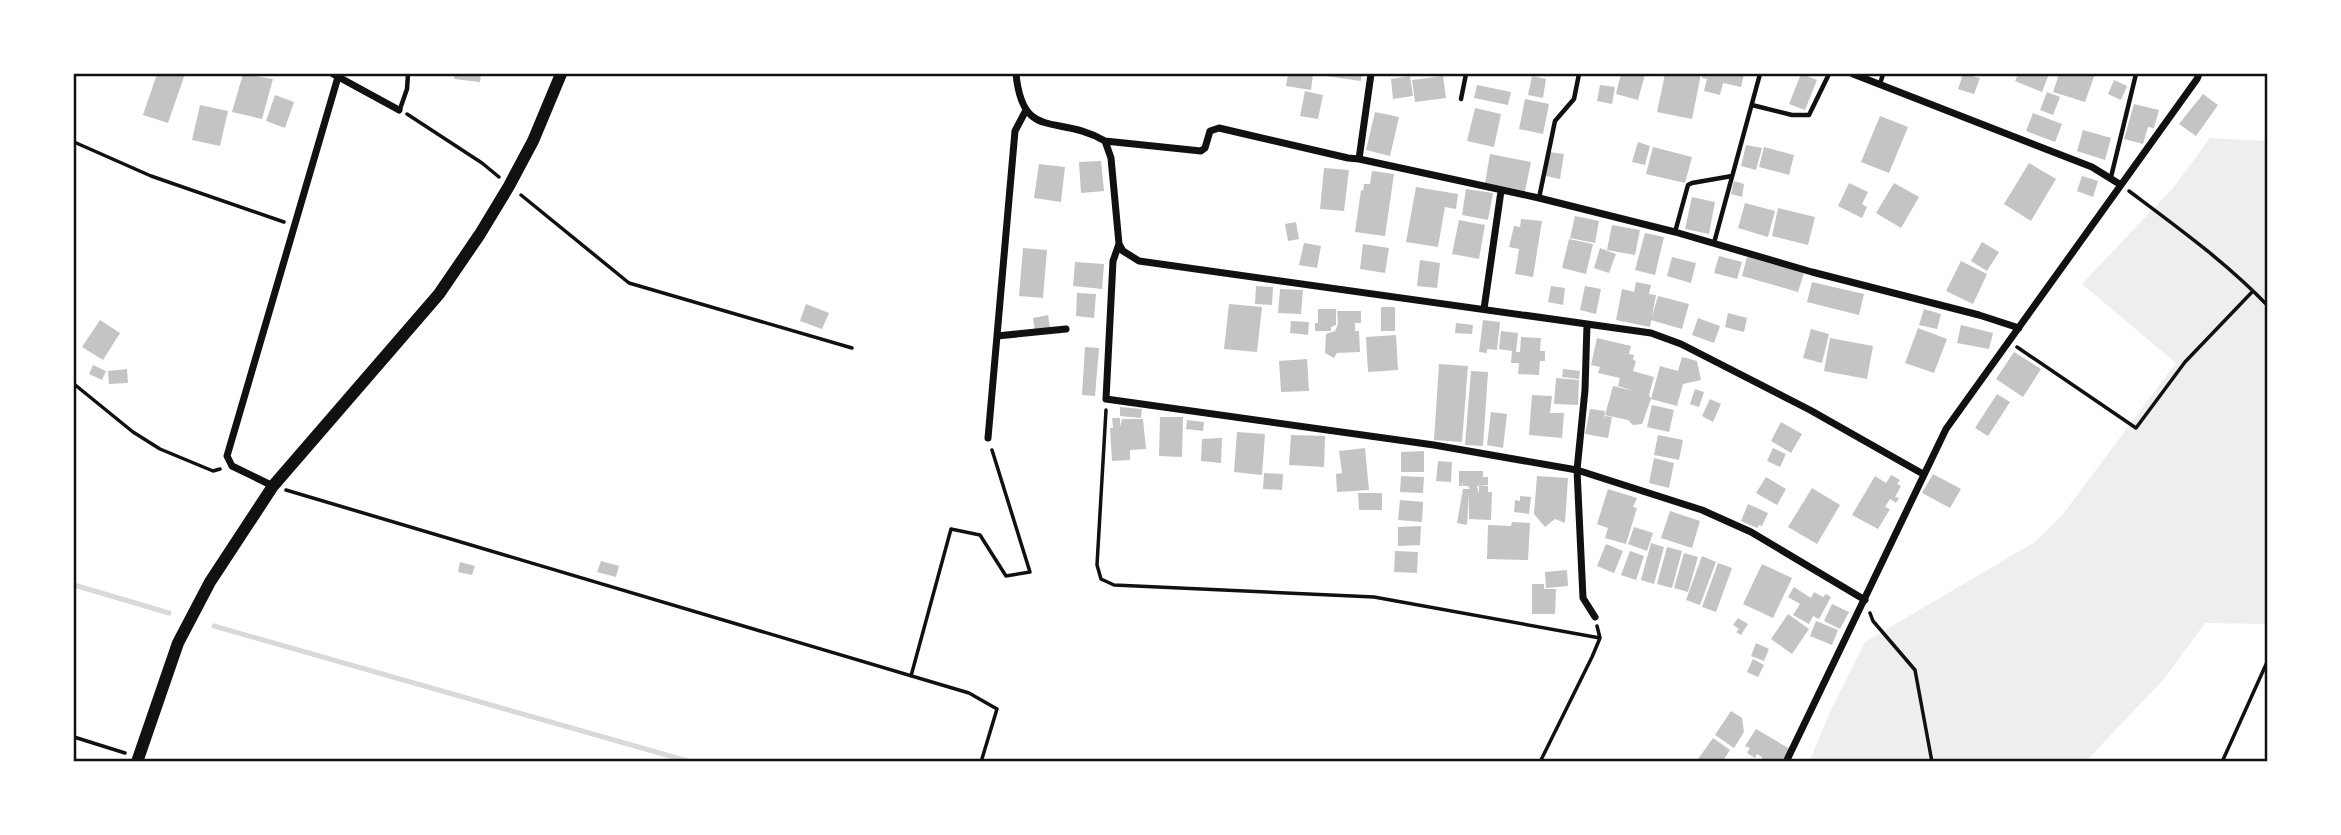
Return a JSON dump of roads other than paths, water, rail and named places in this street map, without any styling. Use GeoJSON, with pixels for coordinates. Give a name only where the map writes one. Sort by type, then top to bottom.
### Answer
{"type":"FeatureCollection","features":[{"type":"Feature","properties":{"kind":"main road"},"geometry":{"type":"LineString","coordinates":[[138,759],[178,643],[210,582],[273,486],[446,284],[480,234],[515,174],[533,141],[561,74]]}},
{"type":"Feature","properties":{"kind":"street"},"geometry":{"type":"LineString","coordinates":[[1016,74],[1025,112],[1036,121],[1078,128],[1105,141],[1201,151],[1205,148],[1210,131],[1215,128],[1539,198],[1675,232],[2019,328]]}},
{"type":"Feature","properties":{"kind":"street"},"geometry":{"type":"LineString","coordinates":[[1359,159],[1371,74]]}},
{"type":"Feature","properties":{"kind":"street"},"geometry":{"type":"LineString","coordinates":[[1853,74],[2092,167],[2120,185]]}},
{"type":"Feature","properties":{"kind":"street"},"geometry":{"type":"LineString","coordinates":[[1786,761],[1946,429],[2199,74]]}},
{"type":"Feature","properties":{"kind":"street"},"geometry":{"type":"LineString","coordinates":[[273,486],[232,466],[227,456],[296,225],[335,75],[400,110]]}},
{"type":"Feature","properties":{"kind":"street"},"geometry":{"type":"LineString","coordinates":[[988,438],[1015,131],[1025,112]]}},
{"type":"Feature","properties":{"kind":"street"},"geometry":{"type":"LineString","coordinates":[[1105,141],[1111,158],[1119,244],[1123,251],[1139,261],[1651,333],[1681,344],[1810,410],[1923,474]]}},
{"type":"Feature","properties":{"kind":"street"},"geometry":{"type":"LineString","coordinates":[[1484,309],[1501,191]]}},
{"type":"Feature","properties":{"kind":"street"},"geometry":{"type":"LineString","coordinates":[[1119,244],[1113,261],[1106,399],[1407,441],[1577,470],[1702,510],[1751,532],[1865,600]]}},
{"type":"Feature","properties":{"kind":"street"},"geometry":{"type":"LineString","coordinates":[[1587,324],[1585,390],[1577,470],[1583,598],[1595,617]]}},
{"type":"Feature","properties":{"kind":"street"},"geometry":{"type":"LineString","coordinates":[[997,336],[1066,329]]}},
{"type":"Feature","properties":{"kind":"lane"},"geometry":{"type":"LineString","coordinates":[[400,110],[407,89],[408,74]]}},
{"type":"Feature","properties":{"kind":"lane"},"geometry":{"type":"LineString","coordinates":[[1461,99],[1466,74]]}},
{"type":"Feature","properties":{"kind":"lane"},"geometry":{"type":"LineString","coordinates":[[1539,198],[1555,121],[1574,99],[1579,74]]}},
{"type":"Feature","properties":{"kind":"lane"},"geometry":{"type":"LineString","coordinates":[[1714,243],[1760,74]]}},
{"type":"Feature","properties":{"kind":"lane"},"geometry":{"type":"LineString","coordinates":[[1752,105],[1792,115],[1808,115],[1829,74]]}},
{"type":"Feature","properties":{"kind":"lane"},"geometry":{"type":"LineString","coordinates":[[1880,84],[1883,74]]}},
{"type":"Feature","properties":{"kind":"lane"},"geometry":{"type":"LineString","coordinates":[[2111,177],[2136,74]]}},
{"type":"Feature","properties":{"kind":"lane"},"geometry":{"type":"LineString","coordinates":[[1675,232],[1688,185],[1731,176]]}},
{"type":"Feature","properties":{"kind":"waterway"},"geometry":{"type":"LineString","coordinates":[[74,585],[169,613]]}},
{"type":"Feature","properties":{"kind":"waterway"},"geometry":{"type":"LineString","coordinates":[[214,626],[691,762]]}}]}
